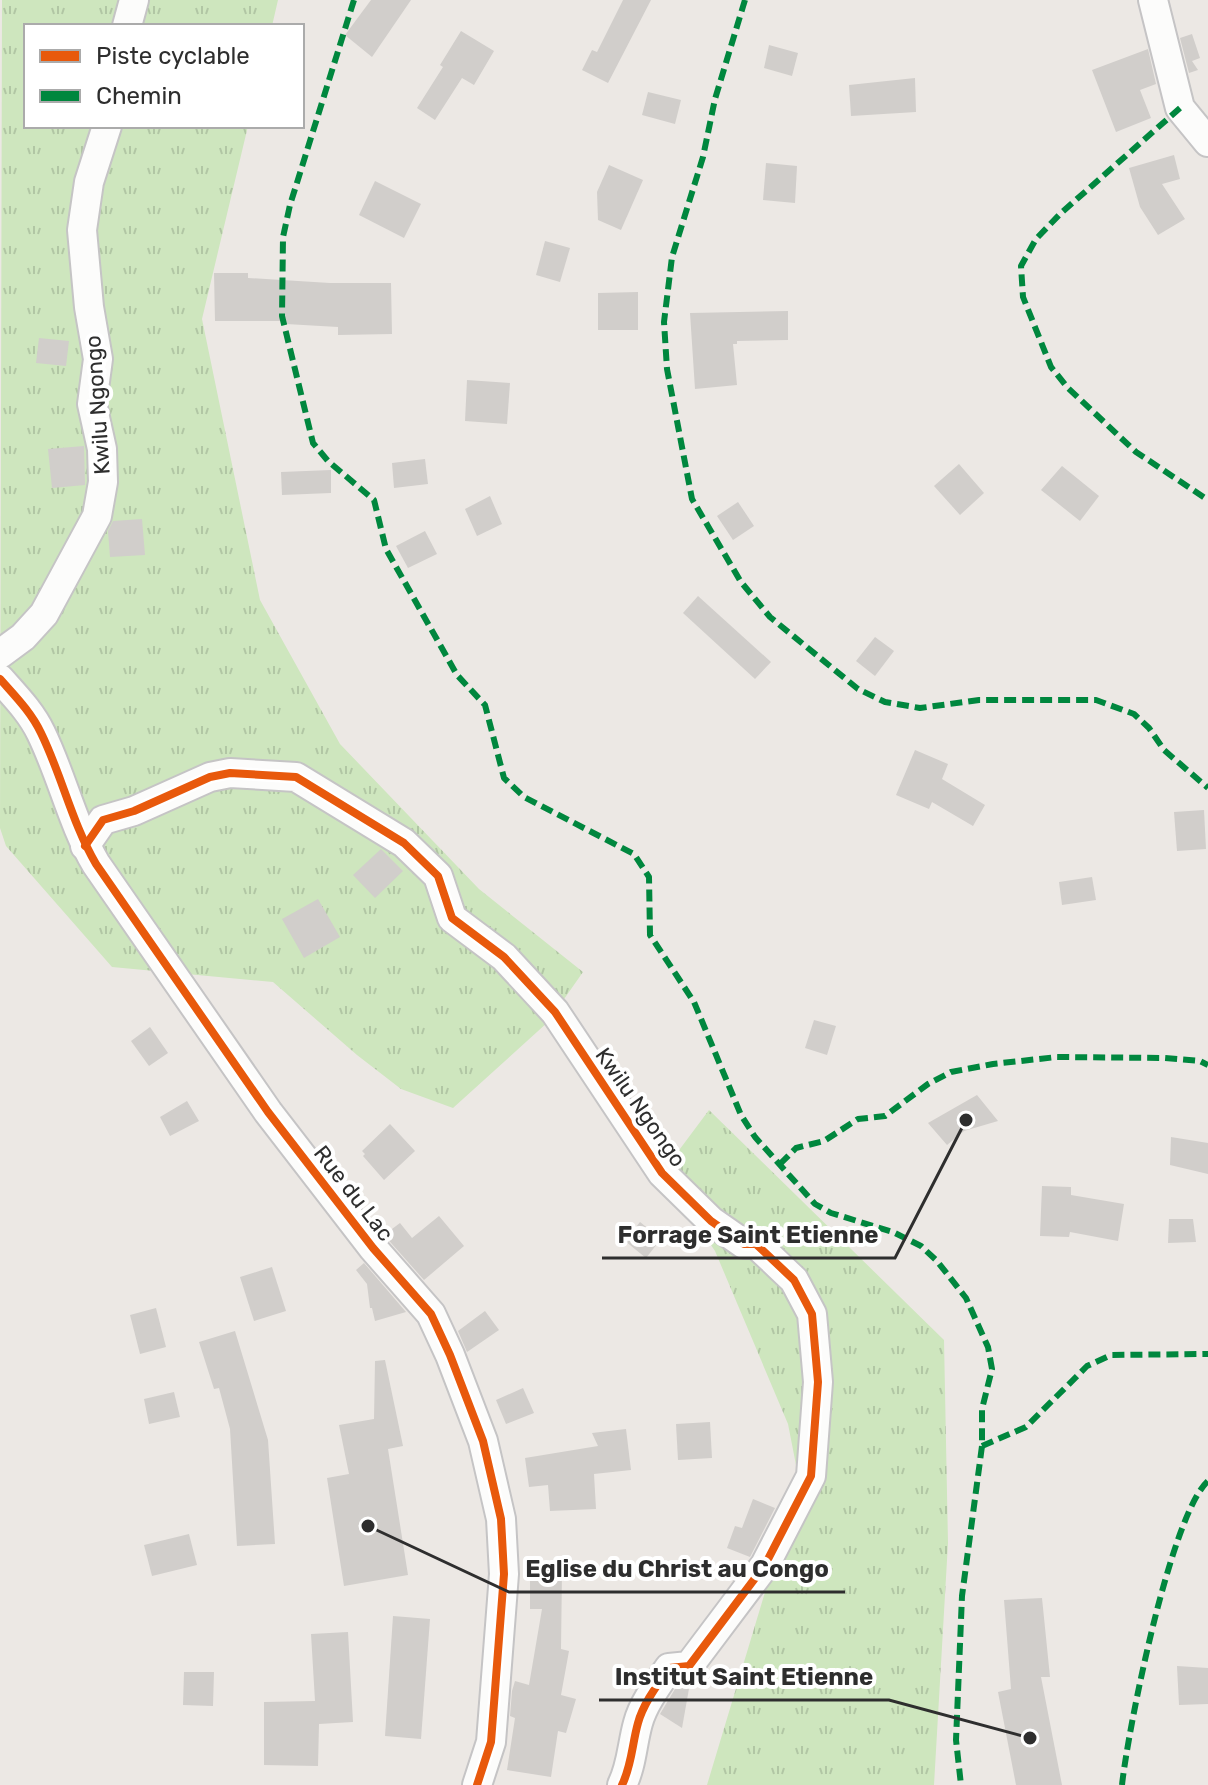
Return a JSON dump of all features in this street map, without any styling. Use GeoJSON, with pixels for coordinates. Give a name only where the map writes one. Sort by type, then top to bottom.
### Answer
{"type":"FeatureCollection","features":[{"type":"Feature","properties":{"kind":"street"},"geometry":{"type":"LineString","coordinates":[[128,24],[134,0]]}},
{"type":"Feature","properties":{"kind":"street"},"geometry":{"type":"LineString","coordinates":[[1153,0],[1180,108],[1208,142]]}},
{"type":"Feature","properties":{"kind":"street","name":"Kwilu Ngongo"},"geometry":{"type":"LineString","coordinates":[[0,654],[23,637],[44,614],[97,516],[103,482],[102,449],[92,404],[98,359],[89,307],[82,230],[89,182],[106,128]]}},
{"type":"Feature","properties":{"kind":"street","name":"Rue du Lac"},"geometry":{"type":"LineString","coordinates":[[0,679],[42,733],[85,846],[268,1112],[373,1248],[431,1314],[450,1355],[483,1441],[501,1519],[504,1574],[491,1742],[477,1785]]}},
{"type":"Feature","properties":{"kind":"street","name":"Kwilu Ngongo"},"geometry":{"type":"LineString","coordinates":[[85,846],[103,820],[134,811],[210,777],[230,773],[296,777],[350,809],[404,843],[438,876],[452,918],[504,957],[555,1012],[662,1173],[711,1221],[744,1244],[756,1244],[794,1280],[812,1314],[818,1382],[811,1476],[765,1565],[689,1666],[669,1668],[655,1689],[638,1721],[630,1769],[622,1785]]}},
{"type":"Feature","properties":{"kind":"green space"},"geometry":{"type":"Polygon","coordinates":[[[2,0],[278,0],[272,24],[24,24],[24,128],[248,128],[202,319],[260,600],[340,744],[479,889],[583,972],[548,1022],[453,1108],[401,1089],[273,982],[112,967],[6,846],[0,828],[2,0]]]}},
{"type":"Feature","properties":{"kind":"green space"},"geometry":{"type":"Polygon","coordinates":[[[709,1110],[944,1340],[948,1543],[934,1785],[707,1785],[775,1559],[804,1506],[788,1424],[715,1251],[662,1173],[709,1110]]]}},
{"type":"Feature","properties":{"kind":"building"},"geometry":{"type":"Polygon","coordinates":[[[371,0],[411,0],[372,57],[345,35],[371,0]]]}},
{"type":"Feature","properties":{"kind":"building"},"geometry":{"type":"Polygon","coordinates":[[[623,0],[651,0],[608,83],[582,70],[592,50],[597,52],[623,0]]]}},
{"type":"Feature","properties":{"kind":"building"},"geometry":{"type":"Polygon","coordinates":[[[461,31],[494,51],[474,85],[462,78],[435,120],[417,108],[461,31]]]}},
{"type":"Feature","properties":{"kind":"building"},"geometry":{"type":"Polygon","coordinates":[[[1192,34],[1200,58],[1192,61],[1198,70],[1189,73],[1180,38],[1192,34]]]}},
{"type":"Feature","properties":{"kind":"building"},"geometry":{"type":"Polygon","coordinates":[[[769,45],[798,53],[792,76],[764,68],[769,45]]]}},
{"type":"Feature","properties":{"kind":"building"},"geometry":{"type":"Polygon","coordinates":[[[1148,49],[1156,84],[1140,90],[1151,118],[1116,132],[1092,70],[1148,49]]]}},
{"type":"Feature","properties":{"kind":"building"},"geometry":{"type":"Polygon","coordinates":[[[915,78],[916,112],[851,116],[849,85],[915,78]]]}},
{"type":"Feature","properties":{"kind":"building"},"geometry":{"type":"Polygon","coordinates":[[[648,92],[681,100],[675,124],[642,115],[648,92]]]}},
{"type":"Feature","properties":{"kind":"building"},"geometry":{"type":"Polygon","coordinates":[[[1174,155],[1180,179],[1162,184],[1185,219],[1158,235],[1140,207],[1129,168],[1174,155]]]}},
{"type":"Feature","properties":{"kind":"building"},"geometry":{"type":"Polygon","coordinates":[[[766,163],[797,166],[795,203],[763,200],[766,163]]]}},
{"type":"Feature","properties":{"kind":"building"},"geometry":{"type":"Polygon","coordinates":[[[609,165],[643,180],[621,230],[598,220],[597,192],[609,165]]]}},
{"type":"Feature","properties":{"kind":"building"},"geometry":{"type":"Polygon","coordinates":[[[375,181],[421,204],[404,238],[359,215],[375,181]]]}},
{"type":"Feature","properties":{"kind":"building"},"geometry":{"type":"Polygon","coordinates":[[[545,241],[570,248],[560,282],[536,275],[545,241]]]}},
{"type":"Feature","properties":{"kind":"building"},"geometry":{"type":"Polygon","coordinates":[[[214,273],[248,273],[248,278],[330,283],[391,283],[392,334],[338,335],[338,327],[286,324],[286,321],[215,321],[214,273]]]}},
{"type":"Feature","properties":{"kind":"building"},"geometry":{"type":"Polygon","coordinates":[[[638,292],[638,330],[598,330],[598,293],[638,292]]]}},
{"type":"Feature","properties":{"kind":"building"},"geometry":{"type":"Polygon","coordinates":[[[788,311],[788,340],[737,341],[733,344],[737,385],[695,389],[690,313],[788,311]]]}},
{"type":"Feature","properties":{"kind":"building"},"geometry":{"type":"Polygon","coordinates":[[[39,338],[69,341],[66,366],[36,363],[39,338]]]}},
{"type":"Feature","properties":{"kind":"building"},"geometry":{"type":"Polygon","coordinates":[[[467,380],[510,383],[507,424],[465,421],[467,380]]]}},
{"type":"Feature","properties":{"kind":"building"},"geometry":{"type":"Polygon","coordinates":[[[84,446],[85,485],[52,488],[48,449],[84,446]]]}},
{"type":"Feature","properties":{"kind":"building"},"geometry":{"type":"Polygon","coordinates":[[[425,459],[428,484],[394,488],[392,463],[425,459]]]}},
{"type":"Feature","properties":{"kind":"building"},"geometry":{"type":"Polygon","coordinates":[[[959,464],[984,493],[960,515],[934,486],[959,464]]]}},
{"type":"Feature","properties":{"kind":"building"},"geometry":{"type":"Polygon","coordinates":[[[1062,466],[1099,496],[1080,521],[1041,490],[1062,466]]]}},
{"type":"Feature","properties":{"kind":"building"},"geometry":{"type":"Polygon","coordinates":[[[331,470],[331,493],[282,495],[281,472],[331,470]]]}},
{"type":"Feature","properties":{"kind":"building"},"geometry":{"type":"Polygon","coordinates":[[[490,496],[502,524],[477,536],[465,509],[490,496]]]}},
{"type":"Feature","properties":{"kind":"building"},"geometry":{"type":"Polygon","coordinates":[[[738,502],[754,526],[733,540],[717,516],[738,502]]]}},
{"type":"Feature","properties":{"kind":"building"},"geometry":{"type":"Polygon","coordinates":[[[142,519],[145,555],[110,557],[108,531],[113,521],[142,519]]]}},
{"type":"Feature","properties":{"kind":"building"},"geometry":{"type":"Polygon","coordinates":[[[425,531],[437,554],[408,568],[396,546],[425,531]]]}},
{"type":"Feature","properties":{"kind":"building"},"geometry":{"type":"Polygon","coordinates":[[[698,596],[771,662],[755,679],[683,613],[698,596]]]}},
{"type":"Feature","properties":{"kind":"building"},"geometry":{"type":"Polygon","coordinates":[[[875,637],[894,651],[875,676],[856,661],[875,637]]]}},
{"type":"Feature","properties":{"kind":"building"},"geometry":{"type":"Polygon","coordinates":[[[915,750],[948,764],[942,779],[985,805],[973,826],[932,802],[929,809],[896,795],[915,750]]]}},
{"type":"Feature","properties":{"kind":"building"},"geometry":{"type":"Polygon","coordinates":[[[1204,810],[1206,849],[1177,851],[1174,812],[1204,810]]]}},
{"type":"Feature","properties":{"kind":"building"},"geometry":{"type":"Polygon","coordinates":[[[381,849],[403,871],[375,898],[353,875],[381,849]]]}},
{"type":"Feature","properties":{"kind":"building"},"geometry":{"type":"Polygon","coordinates":[[[1092,877],[1096,900],[1062,905],[1059,882],[1092,877]]]}},
{"type":"Feature","properties":{"kind":"building"},"geometry":{"type":"Polygon","coordinates":[[[318,899],[340,937],[304,958],[282,919],[318,899]]]}},
{"type":"Feature","properties":{"kind":"building"},"geometry":{"type":"Polygon","coordinates":[[[814,1020],[836,1026],[827,1055],[805,1048],[814,1020]]]}},
{"type":"Feature","properties":{"kind":"building"},"geometry":{"type":"Polygon","coordinates":[[[150,1027],[168,1053],[149,1066],[131,1041],[150,1027]]]}},
{"type":"Feature","properties":{"kind":"building"},"geometry":{"type":"Polygon","coordinates":[[[977,1095],[998,1121],[964,1131],[947,1145],[928,1123],[977,1095]]]}},
{"type":"Feature","properties":{"kind":"building"},"geometry":{"type":"Polygon","coordinates":[[[187,1101],[199,1121],[170,1136],[160,1117],[187,1101]]]}},
{"type":"Feature","properties":{"kind":"building"},"geometry":{"type":"Polygon","coordinates":[[[390,1124],[415,1151],[384,1180],[362,1151],[390,1124]]]}},
{"type":"Feature","properties":{"kind":"building"},"geometry":{"type":"Polygon","coordinates":[[[1171,1137],[1208,1143],[1208,1174],[1170,1165],[1171,1137]]]}},
{"type":"Feature","properties":{"kind":"building"},"geometry":{"type":"Polygon","coordinates":[[[1042,1186],[1071,1187],[1071,1195],[1124,1204],[1118,1241],[1070,1232],[1069,1237],[1040,1236],[1042,1186]]]}},
{"type":"Feature","properties":{"kind":"building"},"geometry":{"type":"Polygon","coordinates":[[[439,1216],[464,1246],[424,1280],[384,1235],[400,1223],[412,1238],[439,1216]]]}},
{"type":"Feature","properties":{"kind":"building"},"geometry":{"type":"Polygon","coordinates":[[[1169,1219],[1193,1219],[1196,1242],[1168,1243],[1169,1219]]]}},
{"type":"Feature","properties":{"kind":"building"},"geometry":{"type":"Polygon","coordinates":[[[640,1222],[661,1239],[646,1258],[625,1241],[640,1222]]]}},
{"type":"Feature","properties":{"kind":"building"},"geometry":{"type":"Polygon","coordinates":[[[364,1263],[406,1312],[375,1321],[367,1284],[356,1270],[364,1263]]]}},
{"type":"Feature","properties":{"kind":"building"},"geometry":{"type":"Polygon","coordinates":[[[272,1267],[286,1311],[254,1321],[240,1277],[272,1267]]]}},
{"type":"Feature","properties":{"kind":"building"},"geometry":{"type":"Polygon","coordinates":[[[156,1308],[166,1347],[140,1354],[130,1315],[156,1308]]]}},
{"type":"Feature","properties":{"kind":"building"},"geometry":{"type":"Polygon","coordinates":[[[485,1311],[499,1330],[467,1352],[458,1331],[485,1311]]]}},
{"type":"Feature","properties":{"kind":"building"},"geometry":{"type":"Polygon","coordinates":[[[235,1331],[268,1440],[275,1544],[237,1546],[230,1429],[219,1388],[214,1389],[199,1342],[235,1331]]]}},
{"type":"Feature","properties":{"kind":"building"},"geometry":{"type":"Polygon","coordinates":[[[385,1360],[403,1446],[388,1449],[408,1575],[344,1586],[327,1478],[349,1474],[339,1425],[374,1419],[375,1361],[385,1360]]]}},
{"type":"Feature","properties":{"kind":"building"},"geometry":{"type":"Polygon","coordinates":[[[523,1388],[534,1413],[506,1424],[496,1400],[523,1388]]]}},
{"type":"Feature","properties":{"kind":"building"},"geometry":{"type":"Polygon","coordinates":[[[174,1392],[180,1417],[149,1424],[144,1399],[174,1392]]]}},
{"type":"Feature","properties":{"kind":"building"},"geometry":{"type":"Polygon","coordinates":[[[710,1422],[712,1458],[678,1460],[676,1424],[710,1422]]]}},
{"type":"Feature","properties":{"kind":"building"},"geometry":{"type":"Polygon","coordinates":[[[626,1429],[631,1470],[594,1474],[596,1509],[550,1511],[548,1485],[529,1487],[525,1458],[598,1446],[592,1433],[626,1429]]]}},
{"type":"Feature","properties":{"kind":"building"},"geometry":{"type":"Polygon","coordinates":[[[753,1499],[775,1508],[750,1557],[727,1548],[735,1526],[742,1528],[753,1499]]]}},
{"type":"Feature","properties":{"kind":"building"},"geometry":{"type":"Polygon","coordinates":[[[189,1534],[197,1565],[152,1576],[144,1545],[189,1534]]]}},
{"type":"Feature","properties":{"kind":"building"},"geometry":{"type":"Polygon","coordinates":[[[548,1570],[562,1571],[561,1649],[569,1651],[561,1695],[576,1699],[566,1733],[558,1731],[551,1777],[507,1770],[515,1718],[510,1716],[512,1691],[515,1681],[529,1685],[542,1609],[530,1609],[530,1577],[547,1577],[548,1570]]]}},
{"type":"Feature","properties":{"kind":"building"},"geometry":{"type":"Polygon","coordinates":[[[1042,1598],[1050,1677],[1041,1677],[1062,1785],[1016,1785],[998,1692],[1011,1689],[1004,1600],[1042,1598]]]}},
{"type":"Feature","properties":{"kind":"building"},"geometry":{"type":"Polygon","coordinates":[[[393,1616],[430,1619],[421,1739],[385,1736],[393,1616]]]}},
{"type":"Feature","properties":{"kind":"building"},"geometry":{"type":"Polygon","coordinates":[[[348,1632],[353,1722],[319,1724],[318,1766],[264,1765],[264,1702],[315,1701],[311,1634],[348,1632]]]}},
{"type":"Feature","properties":{"kind":"building"},"geometry":{"type":"Polygon","coordinates":[[[1177,1666],[1208,1668],[1208,1704],[1179,1705],[1177,1666]]]}},
{"type":"Feature","properties":{"kind":"building"},"geometry":{"type":"Polygon","coordinates":[[[184,1672],[214,1672],[213,1706],[183,1705],[184,1672]]]}},
{"type":"Feature","properties":{"kind":"building"},"geometry":{"type":"Polygon","coordinates":[[[690,1683],[682,1728],[660,1714],[678,1684],[690,1683]]]}},
{"type":"Feature","properties":{"kind":"marked path"},"geometry":{"type":"LineString","coordinates":[[354,0],[290,205],[283,237],[282,316],[313,443],[328,461],[374,500],[386,549],[457,675],[485,705],[504,778],[524,797],[634,854],[649,877],[650,935],[694,1002],[741,1115],[755,1137],[815,1204],[831,1213],[893,1232],[921,1246],[966,1298],[988,1347],[992,1369],[982,1409],[982,1446],[962,1596],[956,1740],[961,1785]]}},
{"type":"Feature","properties":{"kind":"marked path"},"geometry":{"type":"LineString","coordinates":[[745,0],[715,99],[703,157],[672,257],[664,322],[667,369],[692,499],[741,582],[770,617],[858,689],[885,702],[920,708],[979,700],[1096,700],[1134,714],[1149,728],[1164,750],[1208,788]]}},
{"type":"Feature","properties":{"kind":"marked path"},"geometry":{"type":"LineString","coordinates":[[1180,108],[1036,239],[1021,266],[1023,297],[1051,367],[1068,388],[1136,452],[1208,500]]}},
{"type":"Feature","properties":{"kind":"marked path"},"geometry":{"type":"LineString","coordinates":[[780,1164],[796,1148],[824,1141],[858,1119],[885,1116],[928,1084],[951,1072],[1057,1057],[1164,1058],[1200,1061],[1208,1065]]}},
{"type":"Feature","properties":{"kind":"marked path"},"geometry":{"type":"LineString","coordinates":[[982,1446],[1026,1427],[1087,1366],[1111,1355],[1208,1354]]}},
{"type":"Feature","properties":{"kind":"marked path"},"geometry":{"type":"LineString","coordinates":[[1122,1785],[1142,1673],[1166,1577],[1194,1501],[1208,1481]]}},
{"type":"Feature","properties":{"kind":"cycle path"},"geometry":{"type":"LineString","coordinates":[[0,679],[28,711],[41,733],[96,864],[268,1112],[373,1248],[431,1314],[450,1355],[483,1441],[501,1519],[504,1574],[491,1742],[477,1785]]}},
{"type":"Feature","properties":{"kind":"cycle path"},"geometry":{"type":"LineString","coordinates":[[85,846],[103,820],[134,811],[210,777],[230,773],[296,777],[404,843],[438,876],[452,918],[504,957],[555,1012],[662,1173],[711,1221],[744,1244],[756,1244],[794,1280],[812,1314],[818,1382],[811,1476],[765,1565],[689,1666],[669,1668],[651,1694],[638,1723],[622,1785]]}},
{"type":"Feature","properties":{"kind":"place","name":"Forrage Saint Etienne"},"geometry":{"type":"Point","coordinates":[966,1120]}},
{"type":"Feature","properties":{"kind":"place","name":"Eglise du Christ au Congo"},"geometry":{"type":"Point","coordinates":[368,1526]}},
{"type":"Feature","properties":{"kind":"place","name":"Institut Saint Etienne"},"geometry":{"type":"Point","coordinates":[1030,1738]}}]}
